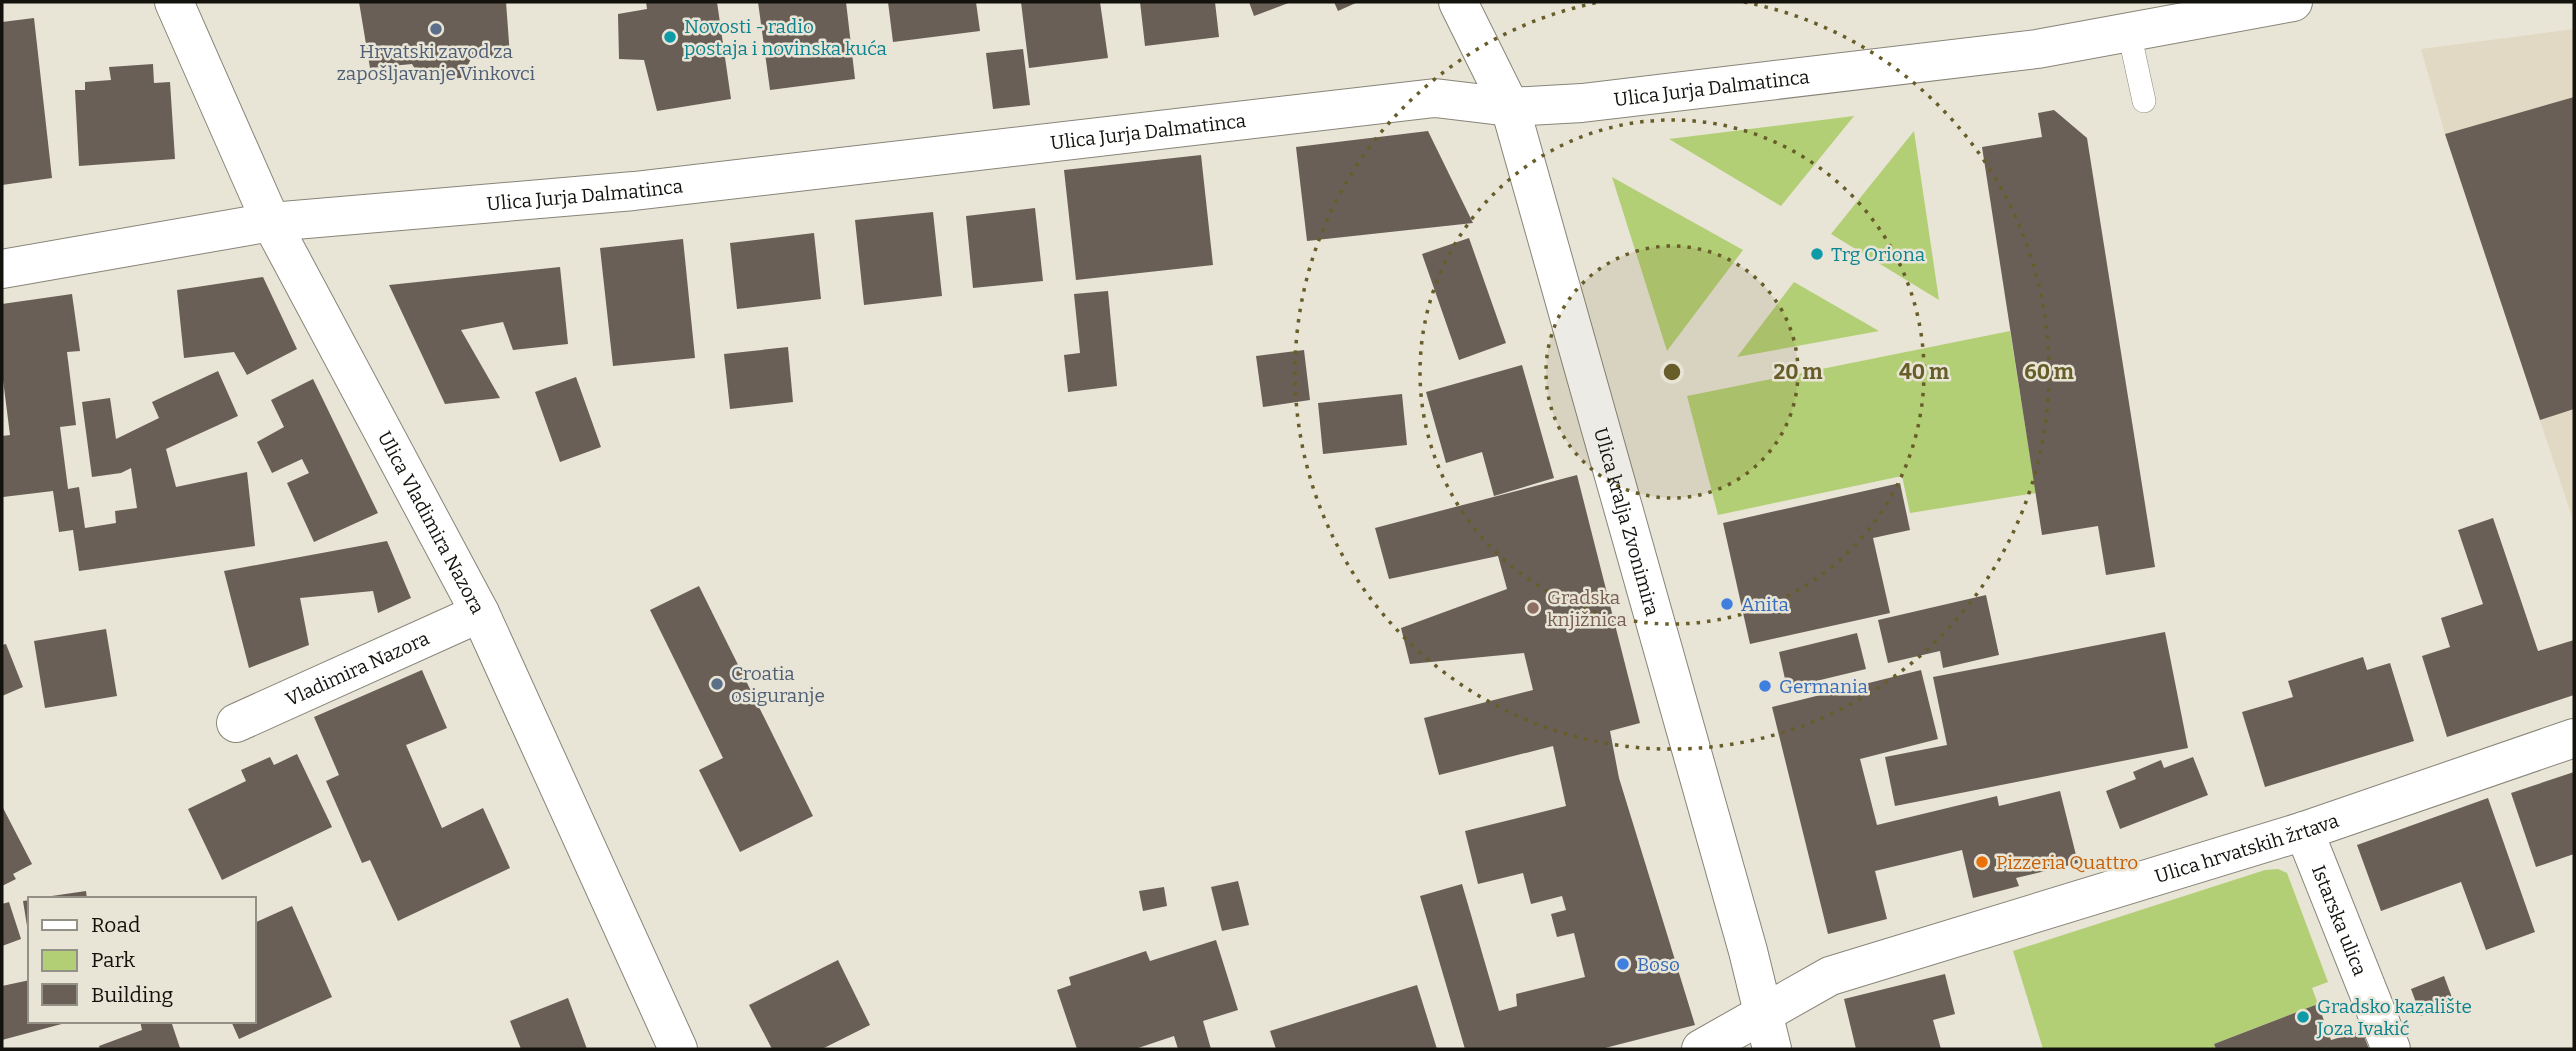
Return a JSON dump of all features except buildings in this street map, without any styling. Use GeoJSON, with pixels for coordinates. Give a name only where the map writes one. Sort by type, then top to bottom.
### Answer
{"type":"FeatureCollection","features":[{"type":"Feature","properties":{"kind":"street","name":"Ulica Vladimira Nazora"},"geometry":{"type":"LineString","coordinates":[[173,2],[271,222],[480,613],[678,1049]]}},
{"type":"Feature","properties":{"kind":"street","name":"Ulica kralja Zvonimira"},"geometry":{"type":"LineString","coordinates":[[1458,2],[1510,107],[1741,925],[1767,1032]]}},
{"type":"Feature","properties":{"kind":"street","name":"Ulica Jurja Dalmatinca"},"geometry":{"type":"LineString","coordinates":[[2,269],[271,222],[634,191],[1435,98],[1510,107],[1582,103],[2037,49],[2293,2]]}},
{"type":"Feature","properties":{"kind":"street","name":"Vladimira Nazora"},"geometry":{"type":"LineString","coordinates":[[236,723],[480,613]]}},
{"type":"Feature","properties":{"kind":"street","name":"Ulica hrvatskih žrtava"},"geometry":{"type":"LineString","coordinates":[[1701,1049],[1767,1032],[1830,976],[2304,831],[2574,738]]}},
{"type":"Feature","properties":{"kind":"street","name":"Istarska ulica"},"geometry":{"type":"LineString","coordinates":[[2304,831],[2391,1049]]}},
{"type":"Feature","properties":{"kind":"lane"},"geometry":{"type":"LineString","coordinates":[[2129,32],[2144,101]]}},
{"type":"Feature","properties":{"kind":"shaded area"},"geometry":{"type":"Polygon","coordinates":[[[2574,29],[2574,523],[2445,134],[2421,49],[2574,29]]]}},
{"type":"Feature","properties":{"kind":"green space"},"geometry":{"type":"Polygon","coordinates":[[[1854,116],[1781,206],[1669,139],[1854,116]]]}},
{"type":"Feature","properties":{"kind":"green space"},"geometry":{"type":"Polygon","coordinates":[[[1914,131],[1939,300],[1831,234],[1914,131]]]}},
{"type":"Feature","properties":{"kind":"green space"},"geometry":{"type":"Polygon","coordinates":[[[1612,177],[1743,250],[1667,351],[1612,177]]]}},
{"type":"Feature","properties":{"kind":"green space"},"geometry":{"type":"Polygon","coordinates":[[[1794,282],[1879,331],[1737,357],[1794,282]]]}},
{"type":"Feature","properties":{"kind":"green space"},"geometry":{"type":"Polygon","coordinates":[[[2010,331],[2036,493],[1910,513],[1902,476],[1718,515],[1687,396],[2010,331]]]}},
{"type":"Feature","properties":{"kind":"green space"},"geometry":{"type":"Polygon","coordinates":[[[2278,869],[2287,873],[2328,982],[2312,988],[2318,1004],[2214,1044],[2216,1049],[2043,1049],[2013,951],[2265,870],[2278,869]]]}},
{"type":"Feature","properties":{"kind":"place","name":"Hrvatski zavod za zapošljavanje Vinkovci"},"geometry":{"type":"Point","coordinates":[436,29]}},
{"type":"Feature","properties":{"kind":"place","name":"Novosti - radio postaja i novinska kuća"},"geometry":{"type":"Point","coordinates":[670,37]}},
{"type":"Feature","properties":{"kind":"place","name":"Trg Oriona"},"geometry":{"type":"Point","coordinates":[1817,254]}},
{"type":"Feature","properties":{"kind":"place","name":"Anita"},"geometry":{"type":"Point","coordinates":[1727,604]}},
{"type":"Feature","properties":{"kind":"place","name":"Gradska knjižnica"},"geometry":{"type":"Point","coordinates":[1533,608]}},
{"type":"Feature","properties":{"kind":"place","name":"Croatia osiguranje"},"geometry":{"type":"Point","coordinates":[717,684]}},
{"type":"Feature","properties":{"kind":"place","name":"Germania"},"geometry":{"type":"Point","coordinates":[1765,686]}},
{"type":"Feature","properties":{"kind":"place","name":"Pizzeria Quattro"},"geometry":{"type":"Point","coordinates":[1982,862]}},
{"type":"Feature","properties":{"kind":"place","name":"Boso"},"geometry":{"type":"Point","coordinates":[1623,964]}},
{"type":"Feature","properties":{"kind":"place","name":"Gradsko kazalište Joza Ivakić"},"geometry":{"type":"Point","coordinates":[2303,1017]}}]}
